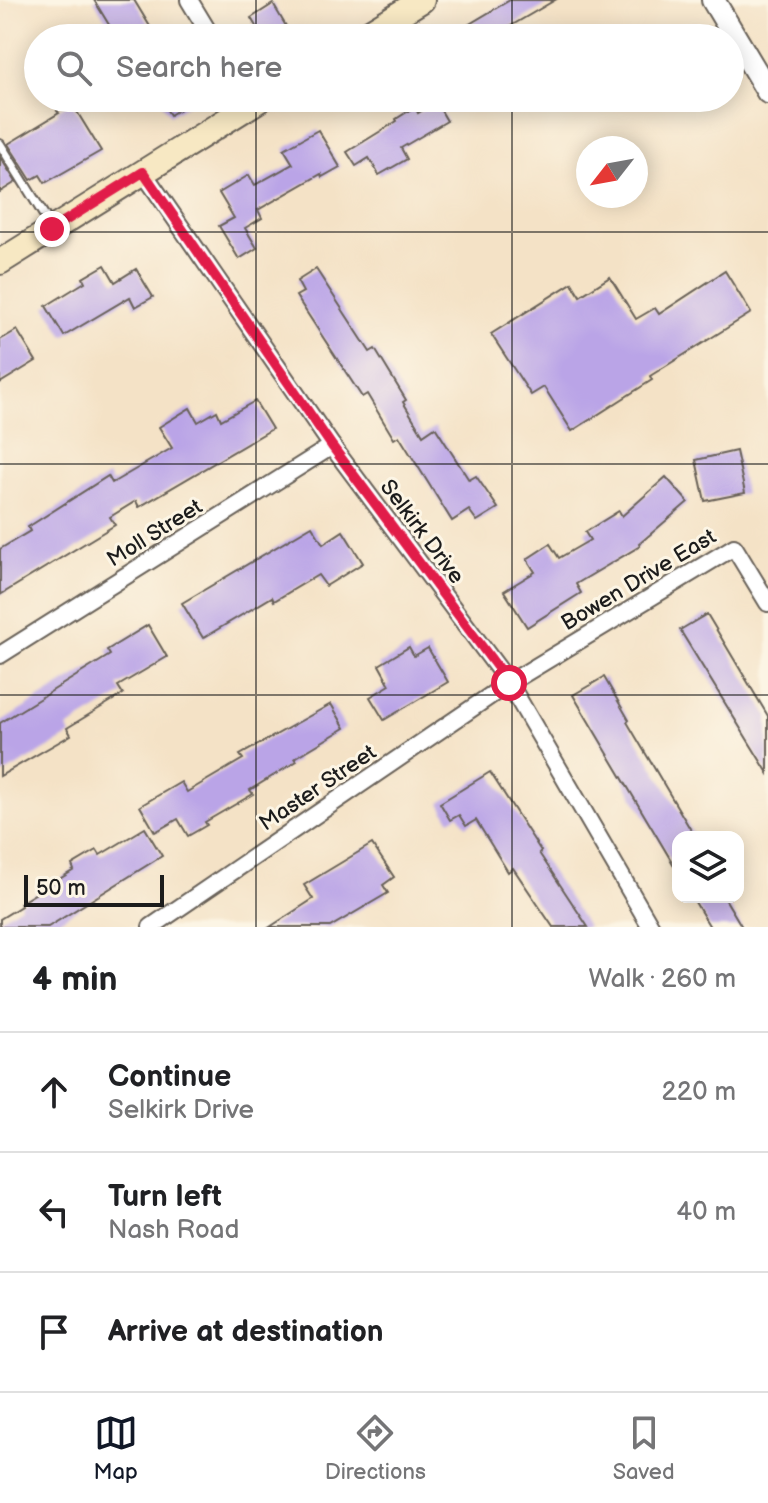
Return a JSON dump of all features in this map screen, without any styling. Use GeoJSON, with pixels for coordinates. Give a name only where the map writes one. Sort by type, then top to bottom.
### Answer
{"type":"FeatureCollection","features":[{"type":"Feature","properties":{"kind":"main road"},"geometry":{"type":"LineString","coordinates":[[383,24],[422,0]]}},
{"type":"Feature","properties":{"kind":"main road"},"geometry":{"type":"LineString","coordinates":[[0,262],[236,112]]}},
{"type":"Feature","properties":{"kind":"street"},"geometry":{"type":"LineString","coordinates":[[189,0],[204,24]]}},
{"type":"Feature","properties":{"kind":"street"},"geometry":{"type":"LineString","coordinates":[[713,0],[727,24]]}},
{"type":"Feature","properties":{"kind":"street"},"geometry":{"type":"LineString","coordinates":[[744,52],[768,92]]}},
{"type":"Feature","properties":{"kind":"street","name":"Selkirk Drive"},"geometry":{"type":"LineString","coordinates":[[143,172],[332,446],[509,683],[651,927]]}},
{"type":"Feature","properties":{"kind":"street","name":"Moll Street"},"geometry":{"type":"LineString","coordinates":[[0,655],[332,446]]}},
{"type":"Feature","properties":{"kind":"street","name":"Bowen Drive East"},"geometry":{"type":"LineString","coordinates":[[509,683],[734,547],[768,603]]}},
{"type":"Feature","properties":{"kind":"street","name":"Master Street"},"geometry":{"type":"LineString","coordinates":[[151,927],[509,683]]}},
{"type":"Feature","properties":{"kind":"lane"},"geometry":{"type":"LineString","coordinates":[[0,144],[52,229]]}},
{"type":"Feature","properties":{"kind":"building"},"geometry":{"type":"Polygon","coordinates":[[[94,0],[134,0],[149,24],[109,24],[94,0]]]}},
{"type":"Feature","properties":{"kind":"building"},"geometry":{"type":"Polygon","coordinates":[[[510,0],[555,0],[514,24],[470,24],[510,0]]]}},
{"type":"Feature","properties":{"kind":"building"},"geometry":{"type":"Polygon","coordinates":[[[273,4],[285,24],[255,24],[251,18],[273,4]]]}},
{"type":"Feature","properties":{"kind":"building"},"geometry":{"type":"Polygon","coordinates":[[[77,112],[101,151],[45,183],[40,175],[31,180],[8,144],[59,113],[77,112]]]}},
{"type":"Feature","properties":{"kind":"building"},"geometry":{"type":"Polygon","coordinates":[[[407,112],[442,112],[447,121],[401,148],[407,159],[379,175],[369,158],[356,166],[347,152],[407,112]]]}},
{"type":"Feature","properties":{"kind":"building"},"geometry":{"type":"Polygon","coordinates":[[[318,130],[340,167],[322,177],[321,174],[258,210],[262,218],[245,228],[257,248],[239,259],[219,226],[234,218],[219,193],[249,175],[255,185],[293,164],[284,149],[318,130]]]}},
{"type":"Feature","properties":{"kind":"building"},"geometry":{"type":"Polygon","coordinates":[[[0,157],[16,182],[0,192],[0,157]]]}},
{"type":"Feature","properties":{"kind":"building"},"geometry":{"type":"Polygon","coordinates":[[[105,265],[115,282],[136,269],[153,297],[135,307],[130,297],[64,336],[46,306],[85,282],[83,278],[105,265]]]}},
{"type":"Feature","properties":{"kind":"building"},"geometry":{"type":"Polygon","coordinates":[[[316,269],[370,352],[375,349],[423,435],[435,427],[469,480],[476,476],[498,508],[477,521],[469,510],[452,521],[399,436],[394,439],[367,394],[362,397],[296,296],[303,292],[297,281],[316,269]]]}},
{"type":"Feature","properties":{"kind":"building"},"geometry":{"type":"Polygon","coordinates":[[[725,271],[751,313],[650,376],[652,380],[572,431],[544,387],[531,395],[491,334],[572,283],[580,296],[610,277],[636,319],[655,308],[659,314],[725,271]]]}},
{"type":"Feature","properties":{"kind":"building"},"geometry":{"type":"Polygon","coordinates":[[[17,330],[36,361],[0,383],[0,340],[17,330]]]}},
{"type":"Feature","properties":{"kind":"building"},"geometry":{"type":"Polygon","coordinates":[[[255,401],[272,429],[139,507],[136,501],[110,517],[115,525],[0,595],[0,549],[30,531],[28,527],[108,476],[112,483],[172,448],[159,427],[190,408],[198,422],[217,411],[221,420],[255,401]]]}},
{"type":"Feature","properties":{"kind":"building"},"geometry":{"type":"Polygon","coordinates":[[[736,451],[745,493],[705,501],[696,460],[736,451]]]}},
{"type":"Feature","properties":{"kind":"building"},"geometry":{"type":"Polygon","coordinates":[[[666,477],[688,502],[640,546],[576,584],[581,593],[527,627],[504,591],[535,572],[527,559],[550,544],[559,558],[590,540],[585,532],[619,511],[622,516],[666,477]]]}},
{"type":"Feature","properties":{"kind":"building"},"geometry":{"type":"Polygon","coordinates":[[[312,526],[323,544],[343,531],[363,563],[326,586],[318,575],[274,601],[272,597],[203,638],[182,603],[312,526]]]}},
{"type":"Feature","properties":{"kind":"building"},"geometry":{"type":"Polygon","coordinates":[[[707,614],[768,716],[768,773],[680,630],[707,614]]]}},
{"type":"Feature","properties":{"kind":"building"},"geometry":{"type":"Polygon","coordinates":[[[148,625],[167,657],[118,686],[123,694],[67,728],[71,735],[0,776],[0,723],[110,655],[107,650],[148,625]]]}},
{"type":"Feature","properties":{"kind":"building"},"geometry":{"type":"Polygon","coordinates":[[[409,647],[414,656],[428,648],[448,682],[384,720],[370,697],[390,685],[379,665],[409,647]]]}},
{"type":"Feature","properties":{"kind":"building"},"geometry":{"type":"Polygon","coordinates":[[[604,677],[691,831],[672,831],[672,862],[573,695],[604,677]]]}},
{"type":"Feature","properties":{"kind":"building"},"geometry":{"type":"Polygon","coordinates":[[[331,704],[345,728],[295,758],[297,761],[250,790],[253,794],[205,822],[207,825],[188,836],[178,819],[155,832],[140,806],[181,782],[187,792],[243,759],[240,755],[331,704]]]}},
{"type":"Feature","properties":{"kind":"building"},"geometry":{"type":"Polygon","coordinates":[[[490,772],[588,927],[553,927],[513,868],[508,872],[476,820],[466,826],[459,815],[450,820],[440,803],[490,772]]]}},
{"type":"Feature","properties":{"kind":"building"},"geometry":{"type":"Polygon","coordinates":[[[145,828],[162,856],[48,927],[0,927],[0,919],[74,870],[72,865],[97,850],[100,855],[145,828]]]}},
{"type":"Feature","properties":{"kind":"building"},"geometry":{"type":"Polygon","coordinates":[[[372,844],[394,877],[383,885],[388,893],[330,927],[270,927],[313,899],[304,885],[372,844]]]}},
{"type":"Feature","properties":{"kind":"building"},"geometry":{"type":"Polygon","coordinates":[[[696,903],[728,903],[742,927],[710,927],[696,903]]]}},
{"type":"Feature","properties":{"kind":"route"},"geometry":{"type":"LineString","coordinates":[[52,229],[143,172],[332,446],[509,683]]}}]}
